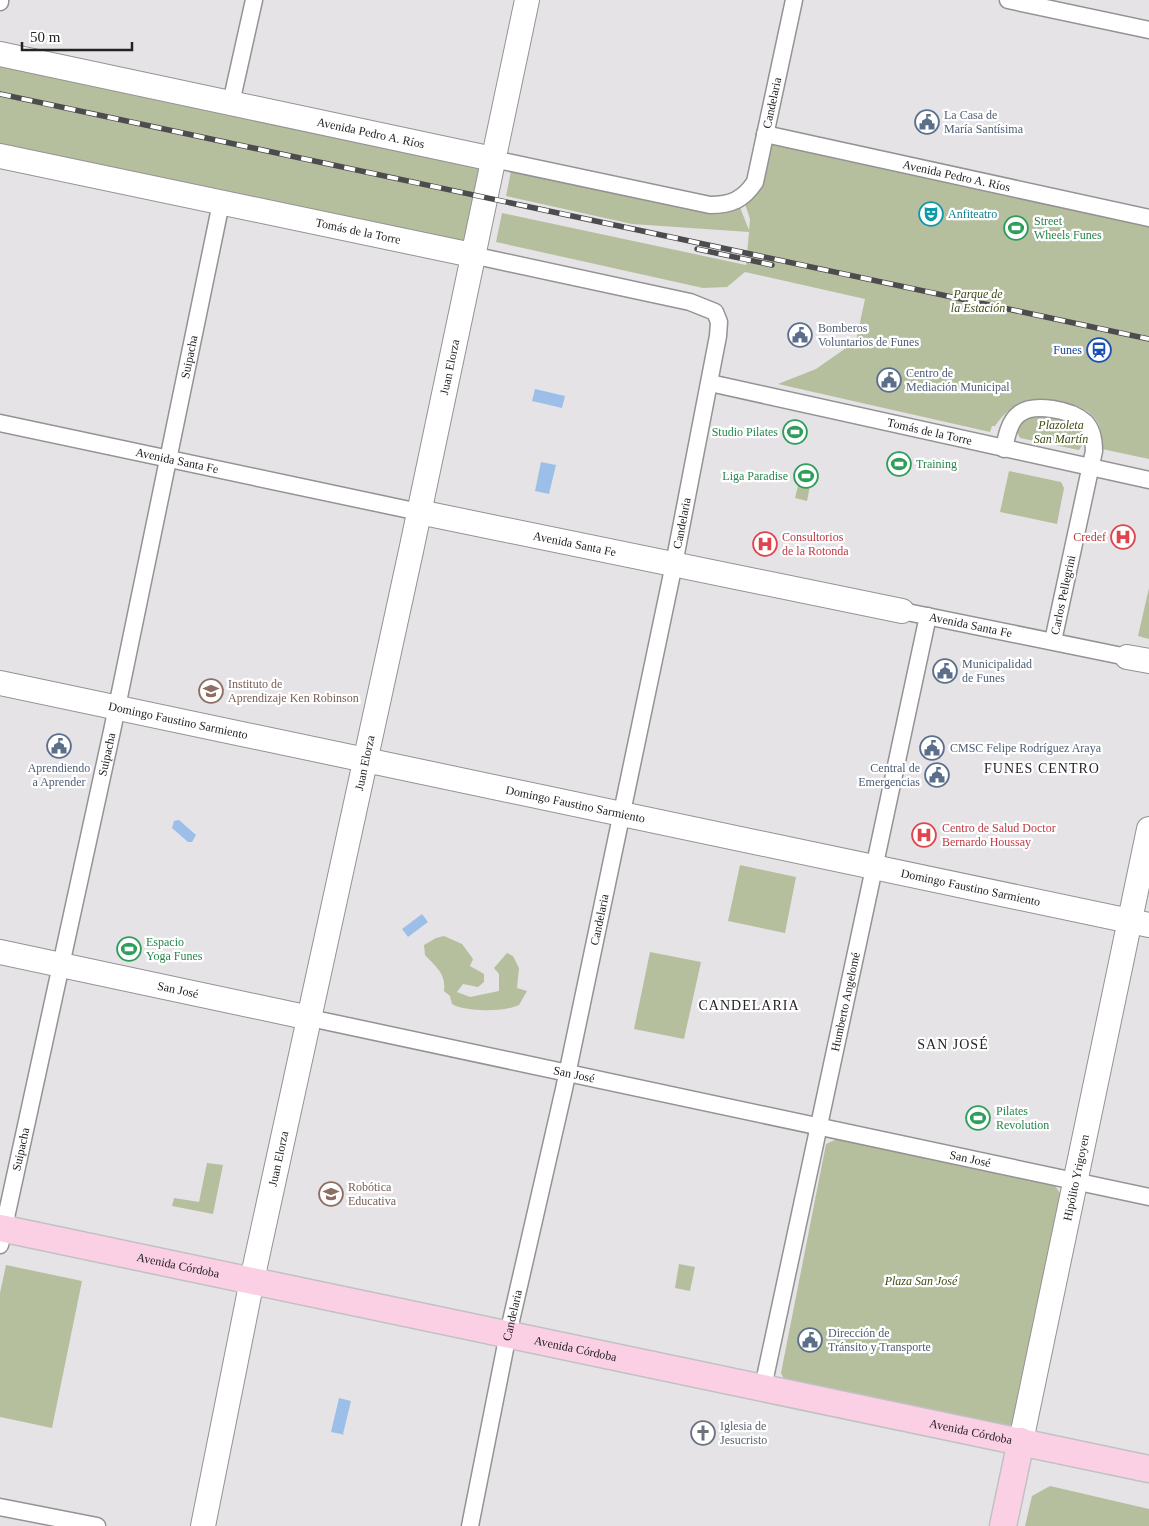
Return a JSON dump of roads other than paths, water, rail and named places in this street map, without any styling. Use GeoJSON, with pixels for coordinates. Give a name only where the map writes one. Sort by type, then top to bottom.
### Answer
{"type":"FeatureCollection","features":[{"type":"Feature","properties":{"kind":"main road","name":"Avenida Córdoba"},"geometry":{"type":"LineString","coordinates":[[1,1234],[252,1280],[1149,1469]]}},
{"type":"Feature","properties":{"kind":"main road","name":"Hipólito Yrigoyen"},"geometry":{"type":"LineString","coordinates":[[1003,1526],[1021,1441]]}},
{"type":"Feature","properties":{"kind":"street"},"geometry":{"type":"LineString","coordinates":[[231,103],[254,0]]}},
{"type":"Feature","properties":{"kind":"street","name":"Juan Elorza"},"geometry":{"type":"LineString","coordinates":[[203,1526],[252,1280],[419,512],[527,0]]}},
{"type":"Feature","properties":{"kind":"street","name":"Candelaria"},"geometry":{"type":"LineString","coordinates":[[740,199],[755,182],[794,0]]}},
{"type":"Feature","properties":{"kind":"street"},"geometry":{"type":"LineString","coordinates":[[1008,0],[1052,5],[1149,30]]}},
{"type":"Feature","properties":{"kind":"street","name":"Avenida Pedro A. Ríos"},"geometry":{"type":"LineString","coordinates":[[0,54],[710,204],[728,204],[740,199]]}},
{"type":"Feature","properties":{"kind":"street","name":"Avenida Pedro A. Ríos"},"geometry":{"type":"LineString","coordinates":[[766,134],[1148,213]]}},
{"type":"Feature","properties":{"kind":"street","name":"Tomás de la Torre"},"geometry":{"type":"LineString","coordinates":[[0,156],[690,302],[706,306],[714,312]]}},
{"type":"Feature","properties":{"kind":"street","name":"Suipacha"},"geometry":{"type":"LineString","coordinates":[[1,1234],[117,709],[222,202]]}},
{"type":"Feature","properties":{"kind":"street","name":"Candelaria"},"geometry":{"type":"LineString","coordinates":[[470,1526],[508,1334],[567,1072],[674,564],[718,336],[719,322],[714,312]]}},
{"type":"Feature","properties":{"kind":"street","name":"Tomás de la Torre"},"geometry":{"type":"LineString","coordinates":[[710,383],[1149,480]]}},
{"type":"Feature","properties":{"kind":"street","name":"Carlos Pellegrini"},"geometry":{"type":"LineString","coordinates":[[1004,449],[1011,424],[1017,415],[1025,409],[1050,409],[1072,415],[1084,422],[1090,430],[1094,441],[1053,642]]}},
{"type":"Feature","properties":{"kind":"street","name":"Avenida Santa Fe"},"geometry":{"type":"LineString","coordinates":[[0,423],[419,512],[1138,659]]}},
{"type":"Feature","properties":{"kind":"street","name":"Humberto Angelomé"},"geometry":{"type":"LineString","coordinates":[[763,1387],[928,616]]}},
{"type":"Feature","properties":{"kind":"street","name":"Domingo Faustino Sarmiento"},"geometry":{"type":"LineString","coordinates":[[0,684],[1139,923]]}},
{"type":"Feature","properties":{"kind":"street","name":"Hipólito Yrigoyen"},"geometry":{"type":"LineString","coordinates":[[1021,1441],[1076,1181],[1139,923],[1149,829]]}},
{"type":"Feature","properties":{"kind":"street","name":"San José"},"geometry":{"type":"LineString","coordinates":[[0,952],[1149,1197]]}},
{"type":"Feature","properties":{"kind":"street"},"geometry":{"type":"LineString","coordinates":[[0,1507],[97,1526]]}},
{"type":"Feature","properties":{"kind":"water"},"geometry":{"type":"Polygon","coordinates":[[[535,389],[565,396],[562,408],[532,401],[535,389]]]}},
{"type":"Feature","properties":{"kind":"water"},"geometry":{"type":"Polygon","coordinates":[[[541,462],[556,465],[549,494],[535,491],[541,462]]]}},
{"type":"Feature","properties":{"kind":"water"},"geometry":{"type":"Polygon","coordinates":[[[179,820],[196,835],[192,842],[188,842],[172,828],[174,821],[179,820]]]}},
{"type":"Feature","properties":{"kind":"water"},"geometry":{"type":"Polygon","coordinates":[[[422,914],[428,922],[408,937],[402,929],[422,914]]]}},
{"type":"Feature","properties":{"kind":"water"},"geometry":{"type":"Polygon","coordinates":[[[339,1398],[351,1401],[343,1434],[345,1435],[331,1432],[339,1398]]]}},
{"type":"Feature","properties":{"kind":"railway"},"geometry":{"type":"LineString","coordinates":[[0,94],[1149,339]]}},
{"type":"Feature","properties":{"kind":"railway"},"geometry":{"type":"LineString","coordinates":[[697,249],[772,265]]}},
{"type":"Feature","properties":{"kind":"place","name":"La Casa de María Santísima"},"geometry":{"type":"Point","coordinates":[927,122]}},
{"type":"Feature","properties":{"kind":"place","name":"Anfiteatro"},"geometry":{"type":"Point","coordinates":[931,214]}},
{"type":"Feature","properties":{"kind":"place","name":"Street Wheels Funes"},"geometry":{"type":"Point","coordinates":[1016,228]}},
{"type":"Feature","properties":{"kind":"place","name":"Bomberos Voluntarios de Funes"},"geometry":{"type":"Point","coordinates":[800,335]}},
{"type":"Feature","properties":{"kind":"place","name":"Funes"},"geometry":{"type":"Point","coordinates":[1099,350]}},
{"type":"Feature","properties":{"kind":"place","name":"Centro de Mediación Municipal"},"geometry":{"type":"Point","coordinates":[889,380]}},
{"type":"Feature","properties":{"kind":"place","name":"Studio Pilates"},"geometry":{"type":"Point","coordinates":[795,432]}},
{"type":"Feature","properties":{"kind":"place","name":"Training"},"geometry":{"type":"Point","coordinates":[899,464]}},
{"type":"Feature","properties":{"kind":"place","name":"Liga Paradise"},"geometry":{"type":"Point","coordinates":[806,476]}},
{"type":"Feature","properties":{"kind":"place","name":"Credef"},"geometry":{"type":"Point","coordinates":[1123,537]}},
{"type":"Feature","properties":{"kind":"place","name":"Consultorios de la Rotonda"},"geometry":{"type":"Point","coordinates":[765,544]}},
{"type":"Feature","properties":{"kind":"place","name":"Municipalidad de Funes"},"geometry":{"type":"Point","coordinates":[945,671]}},
{"type":"Feature","properties":{"kind":"place","name":"Instituto de Aprendizaje Ken Robinson"},"geometry":{"type":"Point","coordinates":[211,691]}},
{"type":"Feature","properties":{"kind":"place","name":"Aprendiendo a Aprender"},"geometry":{"type":"Point","coordinates":[59,746]}},
{"type":"Feature","properties":{"kind":"place","name":"CMSC Felipe Rodríguez Araya"},"geometry":{"type":"Point","coordinates":[932,748]}},
{"type":"Feature","properties":{"kind":"place","name":"Central de Emergencias"},"geometry":{"type":"Point","coordinates":[937,775]}},
{"type":"Feature","properties":{"kind":"place","name":"Centro de Salud Doctor Bernardo Houssay"},"geometry":{"type":"Point","coordinates":[924,835]}},
{"type":"Feature","properties":{"kind":"place","name":"Espacio Yoga Funes"},"geometry":{"type":"Point","coordinates":[129,949]}},
{"type":"Feature","properties":{"kind":"place","name":"Pilates Revolution"},"geometry":{"type":"Point","coordinates":[978,1118]}},
{"type":"Feature","properties":{"kind":"place","name":"Robótica Educativa"},"geometry":{"type":"Point","coordinates":[331,1194]}},
{"type":"Feature","properties":{"kind":"place","name":"Dirección de Tránsito y Transporte"},"geometry":{"type":"Point","coordinates":[810,1340]}},
{"type":"Feature","properties":{"kind":"place","name":"Iglesia de Jesucristo"},"geometry":{"type":"Point","coordinates":[703,1433]}},
{"type":"Feature","properties":{"kind":"district","name":"FUNES CENTRO"},"geometry":{"type":"Point","coordinates":[1042,768]}},
{"type":"Feature","properties":{"kind":"district","name":"CANDELARIA"},"geometry":{"type":"Point","coordinates":[749,1005]}},
{"type":"Feature","properties":{"kind":"district","name":"SAN JOSÉ"},"geometry":{"type":"Point","coordinates":[953,1044]}},
{"type":"Feature","properties":{"kind":"park label","name":"Parque de la Estación"},"geometry":{"type":"Point","coordinates":[978,301]}},
{"type":"Feature","properties":{"kind":"park label","name":"Plazoleta San Martín"},"geometry":{"type":"Point","coordinates":[1061,432]}},
{"type":"Feature","properties":{"kind":"park label","name":"Plaza San José"},"geometry":{"type":"Point","coordinates":[921,1281]}}]}
